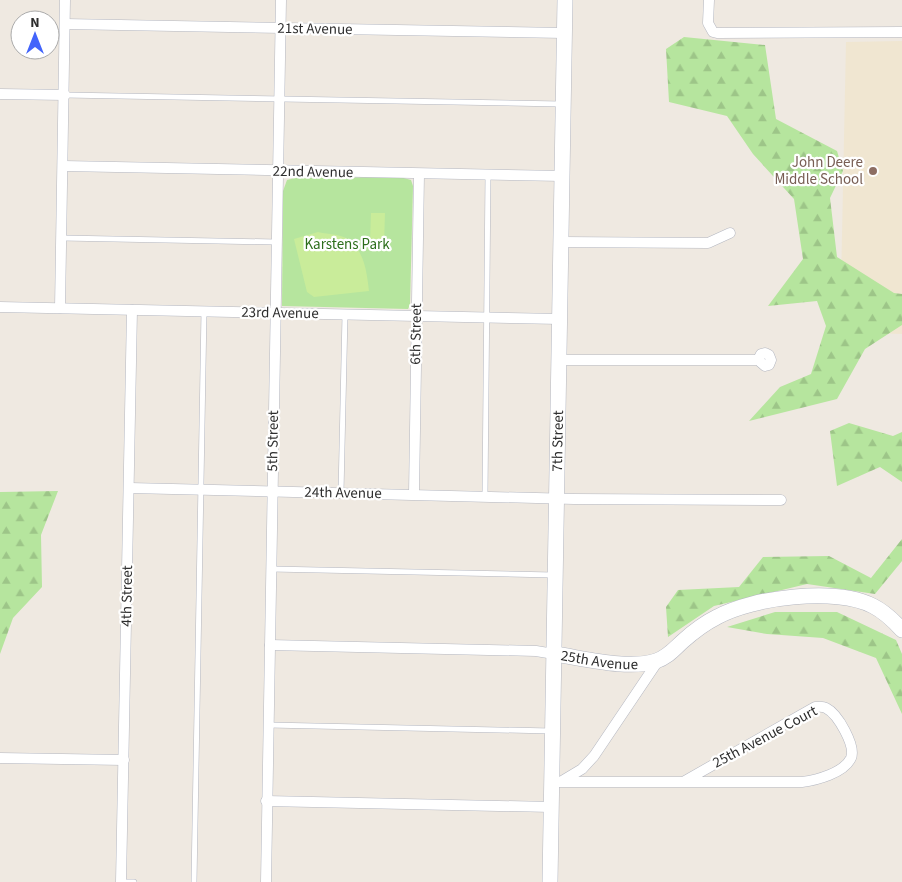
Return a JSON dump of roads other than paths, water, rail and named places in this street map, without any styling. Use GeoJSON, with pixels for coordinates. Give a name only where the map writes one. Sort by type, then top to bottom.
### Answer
{"type":"FeatureCollection","features":[{"type":"Feature","properties":{"kind":"street"},"geometry":{"type":"LineString","coordinates":[[60,308],[64,166],[65,0]]}},
{"type":"Feature","properties":{"kind":"street","name":"5th Street"},"geometry":{"type":"LineString","coordinates":[[266,882],[277,99],[281,0]]}},
{"type":"Feature","properties":{"kind":"street","name":"7th Street"},"geometry":{"type":"LineString","coordinates":[[550,882],[551,807],[556,782],[553,731],[565,0]]}},
{"type":"Feature","properties":{"kind":"street"},"geometry":{"type":"LineString","coordinates":[[709,0],[708,24],[713,32],[902,32]]}},
{"type":"Feature","properties":{"kind":"street","name":"21st Avenue"},"geometry":{"type":"LineString","coordinates":[[65,24],[564,33]]}},
{"type":"Feature","properties":{"kind":"street"},"geometry":{"type":"LineString","coordinates":[[0,94],[65,95]]}},
{"type":"Feature","properties":{"kind":"street","name":"22nd Avenue"},"geometry":{"type":"LineString","coordinates":[[64,166],[276,172],[562,176]]}},
{"type":"Feature","properties":{"kind":"street","name":"6th Street"},"geometry":{"type":"LineString","coordinates":[[414,494],[419,174]]}},
{"type":"Feature","properties":{"kind":"street"},"geometry":{"type":"LineString","coordinates":[[561,242],[708,243],[730,233]]}},
{"type":"Feature","properties":{"kind":"street","name":"23rd Avenue"},"geometry":{"type":"LineString","coordinates":[[0,307],[560,319]]}},
{"type":"Feature","properties":{"kind":"street","name":"4th Street"},"geometry":{"type":"LineString","coordinates":[[121,882],[132,310]]}},
{"type":"Feature","properties":{"kind":"street"},"geometry":{"type":"LineString","coordinates":[[559,360],[758,360]]}},
{"type":"Feature","properties":{"kind":"street","name":"24th Avenue"},"geometry":{"type":"LineString","coordinates":[[130,488],[556,498],[781,500]]}},
{"type":"Feature","properties":{"kind":"street","name":"25th Avenue"},"geometry":{"type":"LineString","coordinates":[[270,645],[536,651],[632,664],[658,660],[670,655],[682,641],[718,616],[755,602],[780,597],[852,600],[872,606],[892,618],[902,630]]}},
{"type":"Feature","properties":{"kind":"street"},"geometry":{"type":"LineString","coordinates":[[556,782],[582,769],[594,756],[658,660]]}},
{"type":"Feature","properties":{"kind":"street","name":"25th Avenue Court"},"geometry":{"type":"LineString","coordinates":[[556,782],[683,782],[812,780],[827,775],[848,762],[851,758],[852,746],[831,711],[824,707],[815,707],[683,782]]}},
{"type":"Feature","properties":{"kind":"street"},"geometry":{"type":"LineString","coordinates":[[0,758],[124,760]]}},
{"type":"Feature","properties":{"kind":"street"},"geometry":{"type":"LineString","coordinates":[[266,801],[551,807]]}},
{"type":"Feature","properties":{"kind":"lane"},"geometry":{"type":"LineString","coordinates":[[65,95],[563,104]]}},
{"type":"Feature","properties":{"kind":"lane"},"geometry":{"type":"LineString","coordinates":[[485,495],[488,175]]}},
{"type":"Feature","properties":{"kind":"lane"},"geometry":{"type":"LineString","coordinates":[[62,238],[276,242]]}},
{"type":"Feature","properties":{"kind":"lane"},"geometry":{"type":"LineString","coordinates":[[194,882],[204,312]]}},
{"type":"Feature","properties":{"kind":"lane"},"geometry":{"type":"LineString","coordinates":[[341,492],[345,314]]}},
{"type":"Feature","properties":{"kind":"lane"},"geometry":{"type":"LineString","coordinates":[[271,568],[555,575]]}},
{"type":"Feature","properties":{"kind":"lane"},"geometry":{"type":"LineString","coordinates":[[269,724],[553,731]]}},
{"type":"Feature","properties":{"kind":"lane"},"geometry":{"type":"LineString","coordinates":[[121,882],[134,882]]}},
{"type":"Feature","properties":{"kind":"place","name":"John Deere Middle School"},"geometry":{"type":"Point","coordinates":[873,171]}},
{"type":"Feature","properties":{"kind":"park label","name":"Karstens Park"},"geometry":{"type":"Point","coordinates":[347,244]}}]}
